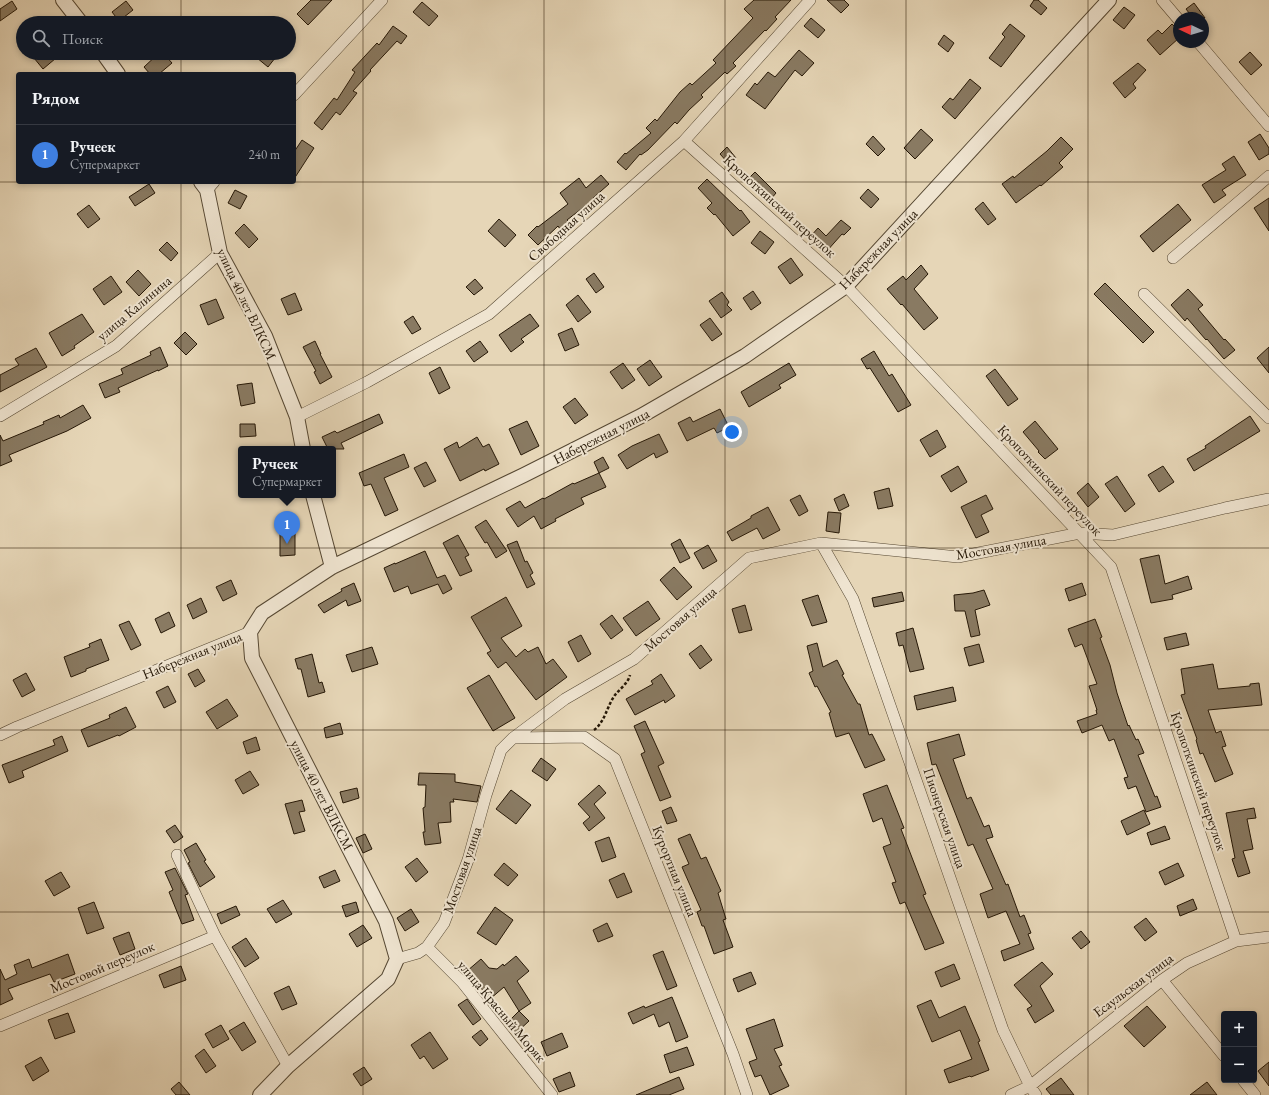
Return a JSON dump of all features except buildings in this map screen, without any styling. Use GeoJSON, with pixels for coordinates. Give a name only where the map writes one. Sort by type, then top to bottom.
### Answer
{"type":"FeatureCollection","features":[{"type":"Feature","properties":{"kind":"street"},"geometry":{"type":"LineString","coordinates":[[64,0],[76,16]]}},
{"type":"Feature","properties":{"kind":"street"},"geometry":{"type":"LineString","coordinates":[[296,93],[382,0]]}},
{"type":"Feature","properties":{"kind":"street","name":"Свободная улица"},"geometry":{"type":"LineString","coordinates":[[297,417],[367,382],[489,314],[684,141],[810,0]]}},
{"type":"Feature","properties":{"kind":"street","name":"Набережная улица"},"geometry":{"type":"LineString","coordinates":[[0,735],[250,632],[262,613],[332,567],[524,475],[641,416],[745,356],[846,286],[1109,0]]}},
{"type":"Feature","properties":{"kind":"street"},"geometry":{"type":"LineString","coordinates":[[1162,0],[1173,13]]}},
{"type":"Feature","properties":{"kind":"street"},"geometry":{"type":"LineString","coordinates":[[1203,48],[1269,126]]}},
{"type":"Feature","properties":{"kind":"street"},"geometry":{"type":"LineString","coordinates":[[108,60],[117,72]]}},
{"type":"Feature","properties":{"kind":"street","name":"Кропоткинский переулок"},"geometry":{"type":"LineString","coordinates":[[684,141],[846,286],[1111,567],[1236,941]]}},
{"type":"Feature","properties":{"kind":"street"},"geometry":{"type":"LineString","coordinates":[[1173,258],[1269,176]]}},
{"type":"Feature","properties":{"kind":"street","name":"улица 40 лет ВЛКСМ"},"geometry":{"type":"LineString","coordinates":[[207,185],[220,252],[265,336],[297,417],[302,446]]}},
{"type":"Feature","properties":{"kind":"street","name":"улица Калинина"},"geometry":{"type":"LineString","coordinates":[[0,416],[116,346],[220,252]]}},
{"type":"Feature","properties":{"kind":"street"},"geometry":{"type":"LineString","coordinates":[[1144,294],[1269,418]]}},
{"type":"Feature","properties":{"kind":"street"},"geometry":{"type":"LineString","coordinates":[[314,498],[332,567]]}},
{"type":"Feature","properties":{"kind":"street","name":"Мостовая улица"},"geometry":{"type":"LineString","coordinates":[[397,959],[418,954],[427,947],[444,923],[468,860],[486,795],[501,750],[513,738],[565,699],[634,659],[749,558],[821,543],[958,557],[1080,533],[1113,535],[1225,508],[1269,500]]}},
{"type":"Feature","properties":{"kind":"street","name":"Пионерская улица"},"geometry":{"type":"LineString","coordinates":[[821,543],[853,599],[1003,1030],[1033,1090]]}},
{"type":"Feature","properties":{"kind":"street","name":"улица 40 лет ВЛКСМ"},"geometry":{"type":"LineString","coordinates":[[250,632],[252,658],[386,921],[397,959]]}},
{"type":"Feature","properties":{"kind":"street"},"geometry":{"type":"LineString","coordinates":[[513,738],[584,737]]}},
{"type":"Feature","properties":{"kind":"street","name":"Курортная улица"},"geometry":{"type":"LineString","coordinates":[[584,737],[615,759],[733,1054],[747,1095]]}},
{"type":"Feature","properties":{"kind":"street"},"geometry":{"type":"LineString","coordinates":[[178,855],[215,936],[288,1066]]}},
{"type":"Feature","properties":{"kind":"street","name":"Мостовой переулок"},"geometry":{"type":"LineString","coordinates":[[0,1026],[215,936]]}},
{"type":"Feature","properties":{"kind":"street","name":"Есаульская улица"},"geometry":{"type":"LineString","coordinates":[[1033,1090],[1162,980],[1187,963],[1236,941],[1269,937]]}},
{"type":"Feature","properties":{"kind":"street","name":"улица Красный Моряк"},"geometry":{"type":"LineString","coordinates":[[427,947],[462,982],[552,1095]]}},
{"type":"Feature","properties":{"kind":"street"},"geometry":{"type":"LineString","coordinates":[[260,1095],[288,1066],[388,979],[397,959]]}},
{"type":"Feature","properties":{"kind":"street"},"geometry":{"type":"LineString","coordinates":[[1162,980],[1221,1052]]}},
{"type":"Feature","properties":{"kind":"street"},"geometry":{"type":"LineString","coordinates":[[1245,1083],[1255,1095]]}},
{"type":"Feature","properties":{"kind":"street"},"geometry":{"type":"LineString","coordinates":[[1011,1095],[1033,1090]]}},
{"type":"Feature","properties":{"kind":"path"},"geometry":{"type":"LineString","coordinates":[[584,737],[600,726],[614,697],[629,680],[634,659]]}},
{"type":"Feature","properties":{"kind":"place","name":"Ручеек"},"geometry":{"type":"Point","coordinates":[287,544]}}]}
